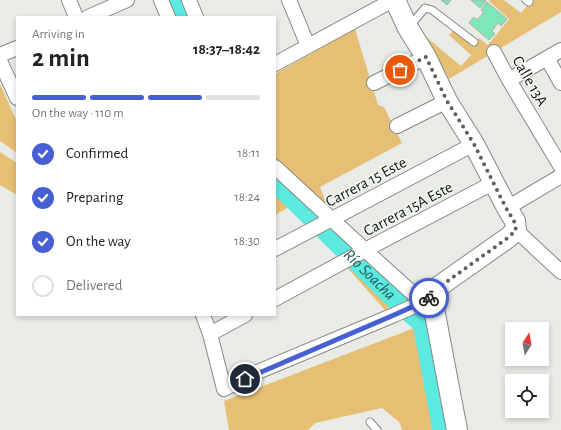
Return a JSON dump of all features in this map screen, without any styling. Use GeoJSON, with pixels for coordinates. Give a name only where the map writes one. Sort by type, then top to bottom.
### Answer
{"type":"FeatureCollection","features":[{"type":"Feature","properties":{"kind":"main road"},"geometry":{"type":"LineString","coordinates":[[394,0],[408,28],[426,57],[447,101],[474,144],[514,221],[516,230],[509,237],[422,301],[458,430]]}},
{"type":"Feature","properties":{"kind":"street"},"geometry":{"type":"LineString","coordinates":[[69,0],[76,16]]}},
{"type":"Feature","properties":{"kind":"street"},"geometry":{"type":"LineString","coordinates":[[90,16],[127,0]]}},
{"type":"Feature","properties":{"kind":"street"},"geometry":{"type":"LineString","coordinates":[[161,0],[168,16]]}},
{"type":"Feature","properties":{"kind":"street"},"geometry":{"type":"LineString","coordinates":[[189,0],[196,16]]}},
{"type":"Feature","properties":{"kind":"street"},"geometry":{"type":"LineString","coordinates":[[288,0],[308,46]]}},
{"type":"Feature","properties":{"kind":"street"},"geometry":{"type":"LineString","coordinates":[[276,63],[394,0]]}},
{"type":"Feature","properties":{"kind":"street"},"geometry":{"type":"LineString","coordinates":[[0,55],[16,48]]}},
{"type":"Feature","properties":{"kind":"street"},"geometry":{"type":"LineString","coordinates":[[509,80],[561,50]]}},
{"type":"Feature","properties":{"kind":"street","name":"Calle 13A"},"geometry":{"type":"LineString","coordinates":[[494,52],[561,167]]}},
{"type":"Feature","properties":{"kind":"street"},"geometry":{"type":"LineString","coordinates":[[374,83],[426,57]]}},
{"type":"Feature","properties":{"kind":"street"},"geometry":{"type":"LineString","coordinates":[[547,58],[561,83]]}},
{"type":"Feature","properties":{"kind":"street"},"geometry":{"type":"LineString","coordinates":[[0,61],[16,96]]}},
{"type":"Feature","properties":{"kind":"street"},"geometry":{"type":"LineString","coordinates":[[397,126],[447,101]]}},
{"type":"Feature","properties":{"kind":"street","name":"Carrera 15 Este"},"geometry":{"type":"LineString","coordinates":[[276,248],[474,144]]}},
{"type":"Feature","properties":{"kind":"street"},"geometry":{"type":"LineString","coordinates":[[203,316],[210,334],[224,389],[255,374],[394,315],[422,301],[362,252],[276,168]]}},
{"type":"Feature","properties":{"kind":"street"},"geometry":{"type":"LineString","coordinates":[[506,208],[561,176]]}},
{"type":"Feature","properties":{"kind":"street","name":"Carrera 15A Este"},"geometry":{"type":"LineString","coordinates":[[276,298],[493,183]]}},
{"type":"Feature","properties":{"kind":"street"},"geometry":{"type":"LineString","coordinates":[[516,230],[561,272]]}},
{"type":"Feature","properties":{"kind":"street"},"geometry":{"type":"LineString","coordinates":[[210,334],[243,316]]}},
{"type":"Feature","properties":{"kind":"lane"},"geometry":{"type":"LineString","coordinates":[[408,28],[425,8],[432,10],[474,42]]}},
{"type":"Feature","properties":{"kind":"lane"},"geometry":{"type":"LineString","coordinates":[[370,422],[377,430]]}},
{"type":"Feature","properties":{"kind":"shaded area"},"geometry":{"type":"Polygon","coordinates":[[[163,0],[181,0],[189,16],[170,16],[163,0]]]}},
{"type":"Feature","properties":{"kind":"shaded area"},"geometry":{"type":"Polygon","coordinates":[[[504,0],[521,13],[532,0],[561,0],[561,12],[449,79],[426,37],[461,66],[471,55],[449,35],[454,30],[473,44],[479,38],[488,45],[509,19],[489,1],[504,0]]]}},
{"type":"Feature","properties":{"kind":"shaded area"},"geometry":{"type":"Polygon","coordinates":[[[355,29],[378,105],[384,107],[402,143],[320,187],[327,205],[276,161],[276,73],[355,29]]]}},
{"type":"Feature","properties":{"kind":"shaded area"},"geometry":{"type":"Polygon","coordinates":[[[0,84],[16,120],[16,152],[0,141],[0,84]]]}},
{"type":"Feature","properties":{"kind":"shaded area"},"geometry":{"type":"Polygon","coordinates":[[[0,152],[16,162],[16,194],[0,185],[0,152]]]}},
{"type":"Feature","properties":{"kind":"shaded area"},"geometry":{"type":"Polygon","coordinates":[[[276,173],[363,259],[407,296],[385,310],[292,206],[276,192],[276,173]]]}},
{"type":"Feature","properties":{"kind":"shaded area"},"geometry":{"type":"Polygon","coordinates":[[[276,195],[289,207],[276,214],[276,195]]]}},
{"type":"Feature","properties":{"kind":"shaded area"},"geometry":{"type":"Polygon","coordinates":[[[417,327],[438,430],[402,430],[399,422],[382,408],[315,423],[308,430],[229,430],[224,401],[417,327]]]}},
{"type":"Feature","properties":{"kind":"building"},"geometry":{"type":"Polygon","coordinates":[[[441,0],[451,0],[447,5],[441,0]]]}},
{"type":"Feature","properties":{"kind":"building"},"geometry":{"type":"Polygon","coordinates":[[[471,0],[485,0],[486,1],[480,8],[471,0]]]}},
{"type":"Feature","properties":{"kind":"building"},"geometry":{"type":"Polygon","coordinates":[[[487,2],[507,19],[501,26],[498,23],[492,31],[495,34],[489,40],[469,23],[474,17],[477,20],[484,12],[481,10],[487,2]]]}},
{"type":"Feature","properties":{"kind":"waterway","name":"Río Soacha"},"geometry":{"type":"LineString","coordinates":[[176,0],[184,16]]}},
{"type":"Feature","properties":{"kind":"waterway","name":"Río Soacha"},"geometry":{"type":"LineString","coordinates":[[276,182],[406,309],[423,323],[443,430]]}},
{"type":"Feature","properties":{"kind":"way so far"},"geometry":{"type":"LineString","coordinates":[[400,70],[426,57],[447,101],[474,144],[514,221],[516,230],[509,237],[449,279],[438,288],[432,298],[429,298]]}},
{"type":"Feature","properties":{"kind":"route"},"geometry":{"type":"LineString","coordinates":[[245,379],[414,306],[420,300],[429,298]]}}]}
